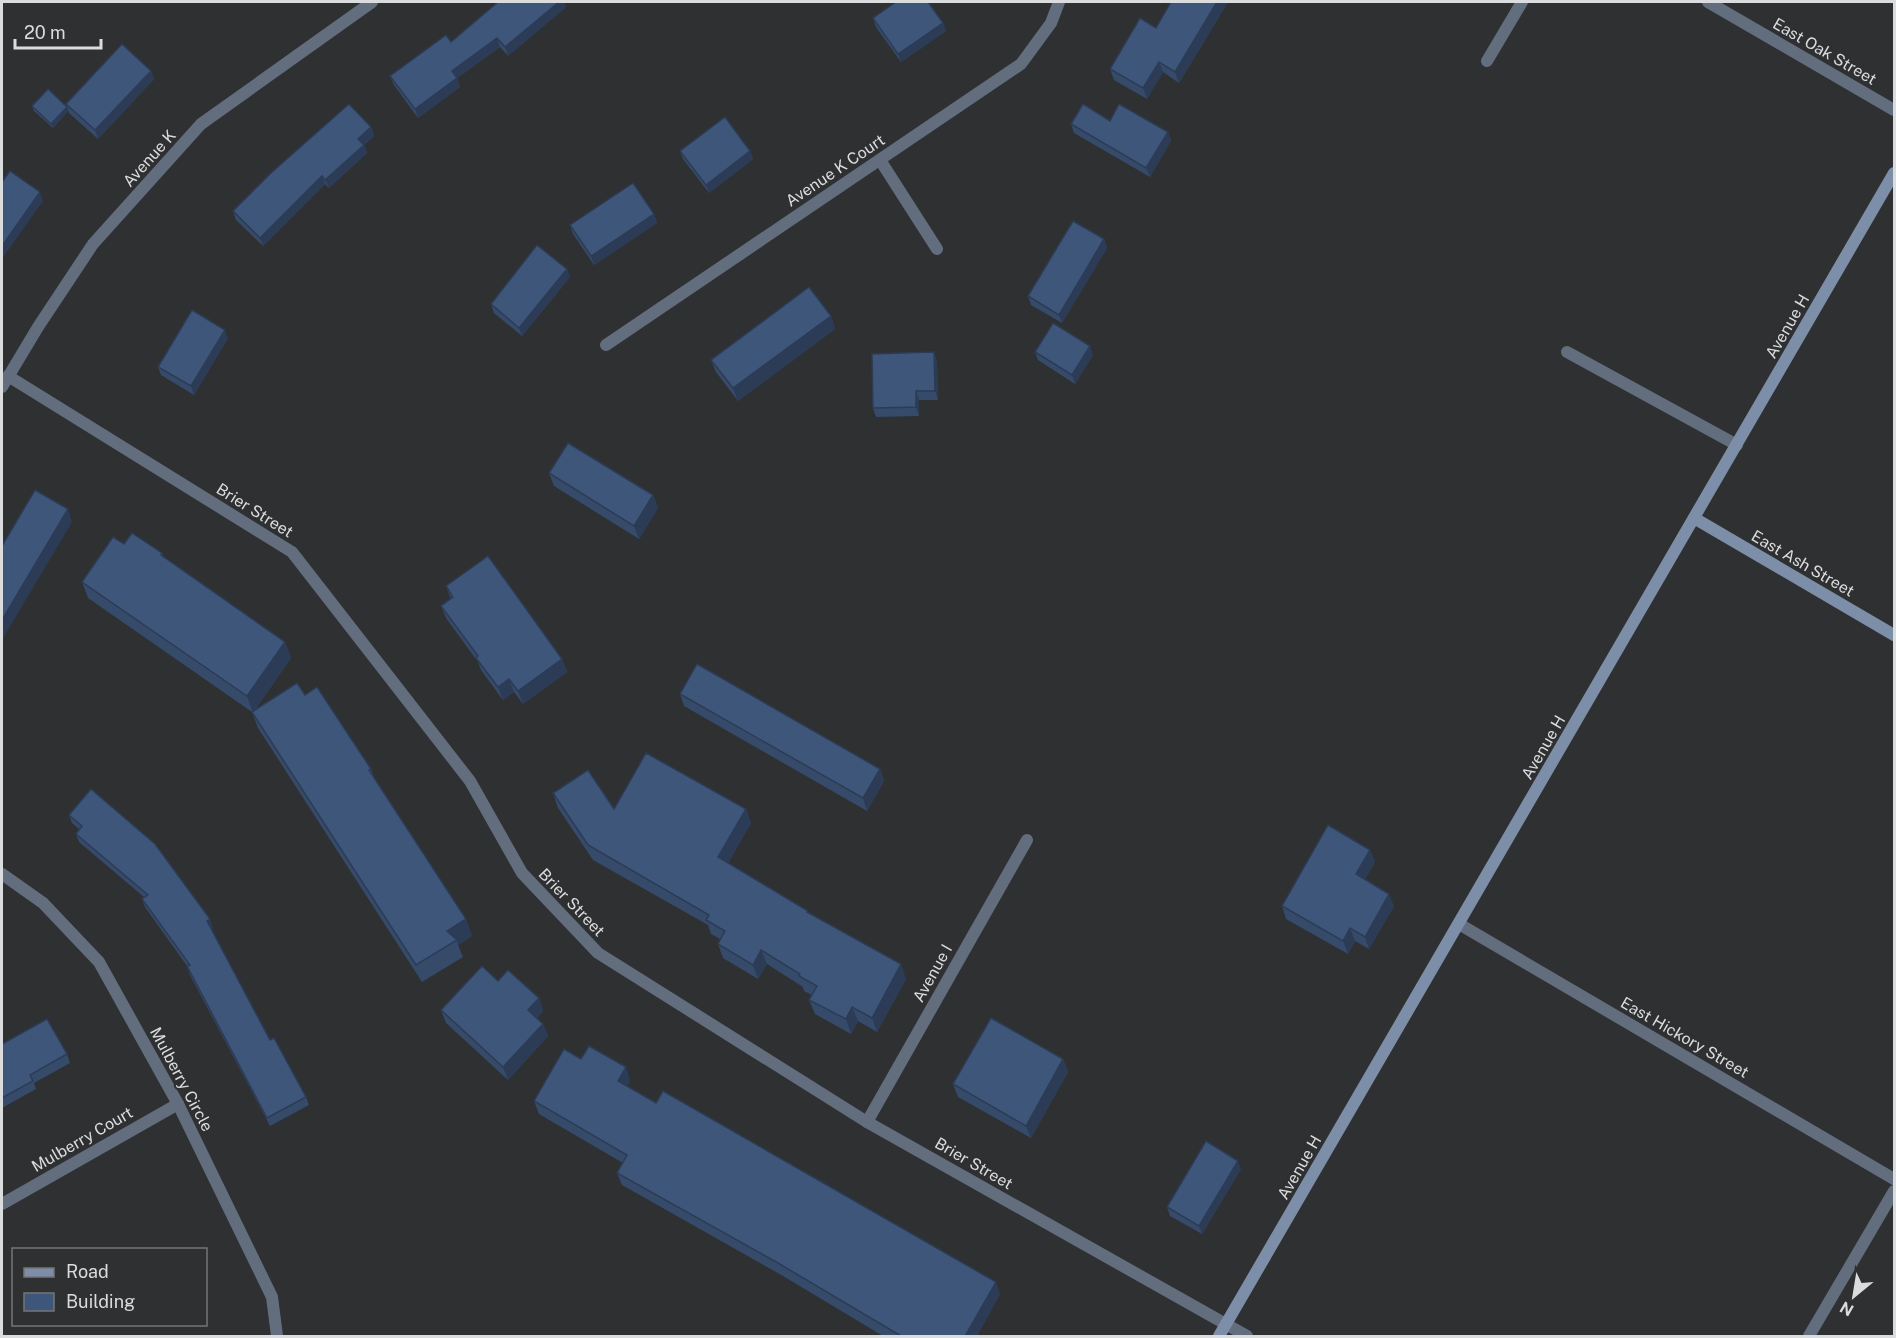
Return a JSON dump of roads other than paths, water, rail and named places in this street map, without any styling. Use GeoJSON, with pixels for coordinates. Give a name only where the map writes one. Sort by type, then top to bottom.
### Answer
{"type":"FeatureCollection","features":[{"type":"Feature","properties":{"kind":"street","name":"Avenue K"},"geometry":{"type":"LineString","coordinates":[[4,381],[93,244],[201,124],[372,2]]}},
{"type":"Feature","properties":{"kind":"street","name":"Avenue K Court"},"geometry":{"type":"LineString","coordinates":[[606,345],[1021,64],[1051,22],[1059,2]]}},
{"type":"Feature","properties":{"kind":"street"},"geometry":{"type":"LineString","coordinates":[[1487,61],[1522,2]]}},
{"type":"Feature","properties":{"kind":"street","name":"East Oak Street"},"geometry":{"type":"LineString","coordinates":[[1708,2],[1894,110]]}},
{"type":"Feature","properties":{"kind":"street"},"geometry":{"type":"LineString","coordinates":[[880,160],[937,249]]}},
{"type":"Feature","properties":{"kind":"street","name":"Avenue H"},"geometry":{"type":"LineString","coordinates":[[1223,1331],[1894,174]]}},
{"type":"Feature","properties":{"kind":"street"},"geometry":{"type":"LineString","coordinates":[[1567,352],[1737,445]]}},
{"type":"Feature","properties":{"kind":"street","name":"Brier Street"},"geometry":{"type":"LineString","coordinates":[[4,381],[292,552],[470,781],[522,873],[598,953],[867,1122],[1223,1331],[1247,1336]]}},
{"type":"Feature","properties":{"kind":"street","name":"East Ash Street"},"geometry":{"type":"LineString","coordinates":[[1694,518],[1894,635]]}},
{"type":"Feature","properties":{"kind":"street","name":"Avenue I"},"geometry":{"type":"LineString","coordinates":[[867,1122],[1027,840]]}},
{"type":"Feature","properties":{"kind":"street","name":"Mulberry Circle"},"geometry":{"type":"LineString","coordinates":[[2,874],[44,903],[99,962],[178,1104],[272,1297],[277,1336]]}},
{"type":"Feature","properties":{"kind":"street","name":"East Hickory Street"},"geometry":{"type":"LineString","coordinates":[[1459,924],[1894,1179]]}},
{"type":"Feature","properties":{"kind":"street","name":"Mulberry Court"},"geometry":{"type":"LineString","coordinates":[[2,1204],[178,1104]]}},
{"type":"Feature","properties":{"kind":"street"},"geometry":{"type":"LineString","coordinates":[[1809,1336],[1894,1191]]}}]}
